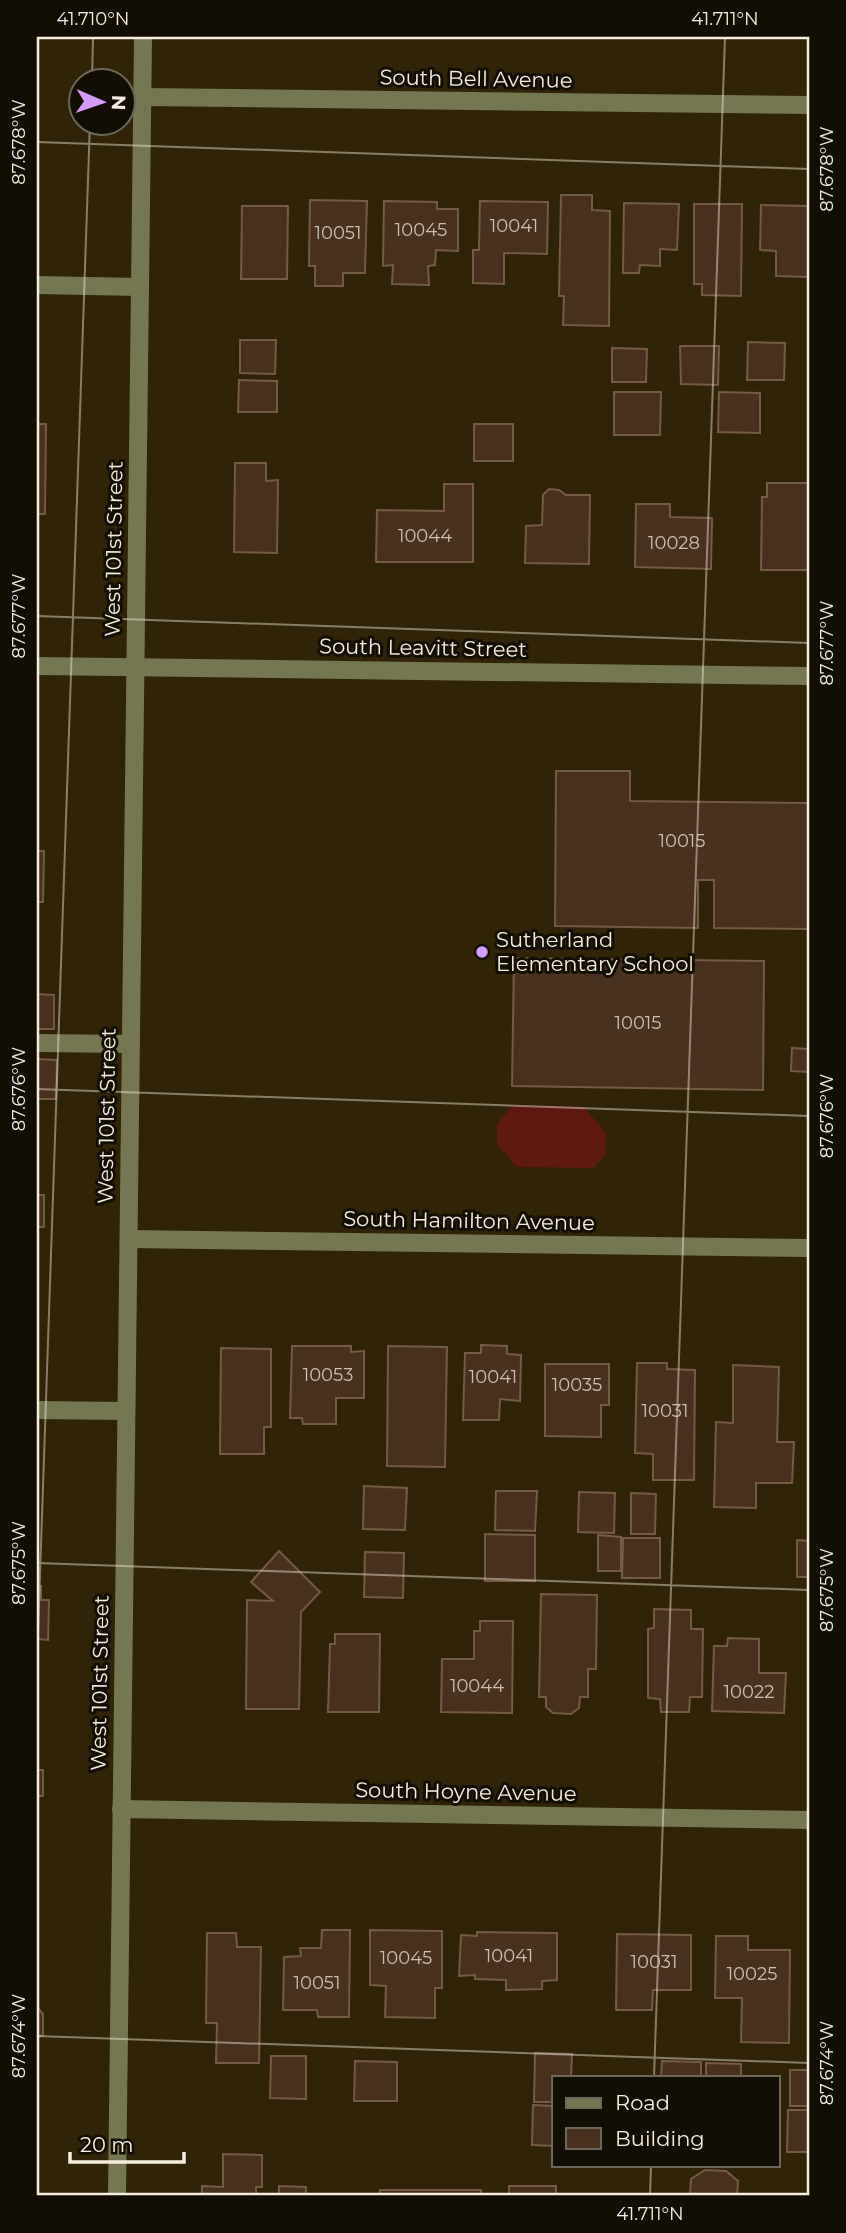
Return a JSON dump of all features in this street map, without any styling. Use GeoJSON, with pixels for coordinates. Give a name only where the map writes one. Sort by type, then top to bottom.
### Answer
{"type":"FeatureCollection","features":[{"type":"Feature","properties":{"kind":"street","name":"West 101st Street"},"geometry":{"type":"LineString","coordinates":[[117,2196],[143,37]]}},
{"type":"Feature","properties":{"kind":"street","name":"South Bell Avenue"},"geometry":{"type":"LineString","coordinates":[[142,97],[809,106]]}},
{"type":"Feature","properties":{"kind":"street"},"geometry":{"type":"LineString","coordinates":[[37,285],[140,287]]}},
{"type":"Feature","properties":{"kind":"street","name":"South Leavitt Street"},"geometry":{"type":"LineString","coordinates":[[37,666],[809,676]]}},
{"type":"Feature","properties":{"kind":"street"},"geometry":{"type":"LineString","coordinates":[[37,1043],[130,1044]]}},
{"type":"Feature","properties":{"kind":"street","name":"South Hamilton Avenue"},"geometry":{"type":"LineString","coordinates":[[129,1239],[809,1248]]}},
{"type":"Feature","properties":{"kind":"street"},"geometry":{"type":"LineString","coordinates":[[37,1410],[126,1411]]}},
{"type":"Feature","properties":{"kind":"street","name":"South Hoyne Avenue"},"geometry":{"type":"LineString","coordinates":[[121,1809],[809,1820]]}},
{"type":"Feature","properties":{"kind":"shaded area"},"geometry":{"type":"Polygon","coordinates":[[[512,1106],[584,1107],[606,1133],[605,1156],[593,1168],[517,1167],[497,1144],[497,1124],[512,1106]]]}},
{"type":"Feature","properties":{"kind":"building"},"geometry":{"type":"Polygon","coordinates":[[[561,195],[592,195],[592,210],[610,211],[609,326],[563,325],[564,296],[559,296],[561,195]]]}},
{"type":"Feature","properties":{"kind":"building"},"geometry":{"type":"Polygon","coordinates":[[[310,200],[367,201],[365,273],[343,273],[343,286],[315,286],[315,266],[309,266],[310,200]]]}},
{"type":"Feature","properties":{"kind":"building"},"geometry":{"type":"Polygon","coordinates":[[[384,201],[437,202],[437,209],[458,209],[458,251],[436,250],[435,265],[428,266],[429,285],[392,284],[393,265],[383,266],[384,201]]]}},
{"type":"Feature","properties":{"kind":"building"},"geometry":{"type":"Polygon","coordinates":[[[480,201],[548,202],[547,254],[504,253],[504,284],[473,283],[473,250],[479,250],[480,201]]]}},
{"type":"Feature","properties":{"kind":"building"},"geometry":{"type":"Polygon","coordinates":[[[624,203],[679,204],[677,250],[660,249],[660,266],[640,265],[639,273],[623,273],[624,203]]]}},
{"type":"Feature","properties":{"kind":"building"},"geometry":{"type":"Polygon","coordinates":[[[694,204],[742,204],[741,296],[702,295],[702,284],[694,284],[694,204]]]}},
{"type":"Feature","properties":{"kind":"building"},"geometry":{"type":"Polygon","coordinates":[[[761,205],[809,206],[809,277],[776,276],[776,251],[760,250],[761,205]]]}},
{"type":"Feature","properties":{"kind":"building"},"geometry":{"type":"Polygon","coordinates":[[[242,206],[288,206],[287,279],[241,279],[242,206]]]}},
{"type":"Feature","properties":{"kind":"building"},"geometry":{"type":"Polygon","coordinates":[[[240,340],[276,340],[275,374],[240,373],[240,340]]]}},
{"type":"Feature","properties":{"kind":"building"},"geometry":{"type":"Polygon","coordinates":[[[748,342],[785,343],[784,380],[747,380],[748,342]]]}},
{"type":"Feature","properties":{"kind":"building"},"geometry":{"type":"Polygon","coordinates":[[[680,346],[719,346],[718,385],[681,384],[680,346]]]}},
{"type":"Feature","properties":{"kind":"building"},"geometry":{"type":"Polygon","coordinates":[[[612,348],[647,349],[646,382],[612,382],[612,348]]]}},
{"type":"Feature","properties":{"kind":"building"},"geometry":{"type":"Polygon","coordinates":[[[239,380],[277,381],[277,412],[238,412],[239,380]]]}},
{"type":"Feature","properties":{"kind":"building"},"geometry":{"type":"Polygon","coordinates":[[[614,392],[661,392],[660,435],[614,435],[614,392]]]}},
{"type":"Feature","properties":{"kind":"building"},"geometry":{"type":"Polygon","coordinates":[[[719,392],[760,393],[760,433],[718,432],[719,392]]]}},
{"type":"Feature","properties":{"kind":"building"},"geometry":{"type":"Polygon","coordinates":[[[37,424],[46,424],[45,514],[37,514],[37,424]]]}},
{"type":"Feature","properties":{"kind":"building"},"geometry":{"type":"Polygon","coordinates":[[[474,424],[513,424],[513,461],[474,461],[474,424]]]}},
{"type":"Feature","properties":{"kind":"building"},"geometry":{"type":"Polygon","coordinates":[[[235,463],[266,463],[266,481],[278,480],[277,553],[234,552],[235,463]]]}},
{"type":"Feature","properties":{"kind":"building"},"geometry":{"type":"Polygon","coordinates":[[[767,483],[809,483],[809,570],[761,570],[762,497],[767,497],[767,483]]]}},
{"type":"Feature","properties":{"kind":"building"},"geometry":{"type":"Polygon","coordinates":[[[444,484],[473,484],[473,562],[376,562],[377,510],[444,511],[444,484]]]}},
{"type":"Feature","properties":{"kind":"building"},"geometry":{"type":"Polygon","coordinates":[[[549,489],[559,490],[566,495],[590,495],[589,564],[525,563],[526,526],[542,525],[543,495],[549,489]]]}},
{"type":"Feature","properties":{"kind":"building"},"geometry":{"type":"Polygon","coordinates":[[[636,504],[670,504],[670,517],[712,518],[711,569],[635,567],[636,504]]]}},
{"type":"Feature","properties":{"kind":"building"},"geometry":{"type":"Polygon","coordinates":[[[556,771],[630,771],[630,801],[809,803],[809,929],[714,928],[714,880],[698,880],[698,928],[555,926],[556,771]]]}},
{"type":"Feature","properties":{"kind":"building"},"geometry":{"type":"Polygon","coordinates":[[[37,851],[44,851],[43,902],[37,902],[37,851]]]}},
{"type":"Feature","properties":{"kind":"building"},"geometry":{"type":"Polygon","coordinates":[[[514,958],[764,961],[763,1090],[512,1086],[514,958]]]}},
{"type":"Feature","properties":{"kind":"building"},"geometry":{"type":"Polygon","coordinates":[[[37,994],[54,995],[54,1029],[37,1029],[37,994]]]}},
{"type":"Feature","properties":{"kind":"building"},"geometry":{"type":"Polygon","coordinates":[[[792,1048],[809,1049],[809,1072],[791,1071],[792,1048]]]}},
{"type":"Feature","properties":{"kind":"building"},"geometry":{"type":"Polygon","coordinates":[[[37,1059],[57,1060],[56,1099],[37,1099],[37,1059]]]}},
{"type":"Feature","properties":{"kind":"building"},"geometry":{"type":"Polygon","coordinates":[[[37,1195],[44,1195],[44,1227],[37,1227],[37,1195]]]}},
{"type":"Feature","properties":{"kind":"building"},"geometry":{"type":"Polygon","coordinates":[[[481,1345],[507,1346],[507,1354],[521,1355],[520,1401],[500,1399],[499,1420],[463,1420],[465,1353],[481,1353],[481,1345]]]}},
{"type":"Feature","properties":{"kind":"building"},"geometry":{"type":"Polygon","coordinates":[[[292,1346],[351,1346],[351,1352],[364,1351],[364,1398],[336,1398],[336,1424],[303,1424],[302,1418],[290,1418],[292,1346]]]}},
{"type":"Feature","properties":{"kind":"building"},"geometry":{"type":"Polygon","coordinates":[[[388,1346],[447,1347],[445,1467],[387,1466],[388,1346]]]}},
{"type":"Feature","properties":{"kind":"building"},"geometry":{"type":"Polygon","coordinates":[[[221,1348],[271,1349],[271,1427],[264,1427],[264,1454],[220,1454],[221,1348]]]}},
{"type":"Feature","properties":{"kind":"building"},"geometry":{"type":"Polygon","coordinates":[[[637,1363],[667,1363],[667,1369],[695,1370],[694,1480],[653,1480],[653,1454],[635,1453],[637,1363]]]}},
{"type":"Feature","properties":{"kind":"building"},"geometry":{"type":"Polygon","coordinates":[[[545,1364],[609,1364],[609,1405],[601,1405],[601,1437],[545,1436],[545,1364]]]}},
{"type":"Feature","properties":{"kind":"building"},"geometry":{"type":"Polygon","coordinates":[[[733,1365],[779,1367],[777,1442],[794,1442],[792,1483],[756,1483],[756,1508],[714,1507],[716,1422],[733,1423],[733,1365]]]}},
{"type":"Feature","properties":{"kind":"building"},"geometry":{"type":"Polygon","coordinates":[[[364,1486],[407,1488],[405,1530],[363,1529],[364,1486]]]}},
{"type":"Feature","properties":{"kind":"building"},"geometry":{"type":"Polygon","coordinates":[[[496,1491],[537,1491],[535,1531],[495,1530],[496,1491]]]}},
{"type":"Feature","properties":{"kind":"building"},"geometry":{"type":"Polygon","coordinates":[[[579,1492],[615,1493],[614,1533],[578,1532],[579,1492]]]}},
{"type":"Feature","properties":{"kind":"building"},"geometry":{"type":"Polygon","coordinates":[[[631,1493],[656,1494],[655,1534],[631,1534],[631,1493]]]}},
{"type":"Feature","properties":{"kind":"building"},"geometry":{"type":"Polygon","coordinates":[[[485,1534],[535,1535],[535,1581],[485,1581],[485,1534]]]}},
{"type":"Feature","properties":{"kind":"building"},"geometry":{"type":"Polygon","coordinates":[[[598,1535],[621,1537],[621,1571],[598,1571],[598,1535]]]}},
{"type":"Feature","properties":{"kind":"building"},"geometry":{"type":"Polygon","coordinates":[[[623,1538],[660,1538],[660,1578],[622,1578],[623,1538]]]}},
{"type":"Feature","properties":{"kind":"building"},"geometry":{"type":"Polygon","coordinates":[[[797,1540],[809,1541],[809,1577],[797,1577],[797,1540]]]}},
{"type":"Feature","properties":{"kind":"building"},"geometry":{"type":"Polygon","coordinates":[[[279,1551],[320,1592],[301,1612],[299,1709],[246,1709],[247,1600],[273,1601],[251,1582],[279,1551]]]}},
{"type":"Feature","properties":{"kind":"building"},"geometry":{"type":"Polygon","coordinates":[[[365,1552],[404,1553],[403,1598],[364,1597],[365,1552]]]}},
{"type":"Feature","properties":{"kind":"building"},"geometry":{"type":"Polygon","coordinates":[[[37,1585],[41,1586],[41,1600],[49,1600],[48,1640],[38,1639],[37,1680],[37,1585]]]}},
{"type":"Feature","properties":{"kind":"building"},"geometry":{"type":"Polygon","coordinates":[[[541,1594],[597,1595],[596,1669],[588,1669],[588,1697],[580,1697],[579,1708],[571,1714],[553,1713],[546,1707],[546,1697],[539,1697],[541,1594]]]}},
{"type":"Feature","properties":{"kind":"building"},"geometry":{"type":"Polygon","coordinates":[[[654,1609],[691,1610],[691,1629],[703,1629],[702,1697],[690,1697],[689,1712],[661,1712],[660,1699],[648,1698],[648,1629],[654,1628],[654,1609]]]}},
{"type":"Feature","properties":{"kind":"building"},"geometry":{"type":"Polygon","coordinates":[[[480,1621],[513,1621],[512,1713],[441,1712],[442,1659],[474,1659],[474,1631],[480,1631],[480,1621]]]}},
{"type":"Feature","properties":{"kind":"building"},"geometry":{"type":"Polygon","coordinates":[[[335,1634],[380,1634],[379,1712],[328,1712],[330,1644],[335,1644],[335,1634]]]}},
{"type":"Feature","properties":{"kind":"building"},"geometry":{"type":"Polygon","coordinates":[[[728,1638],[759,1639],[759,1673],[786,1673],[784,1713],[712,1711],[714,1646],[727,1646],[728,1638]]]}},
{"type":"Feature","properties":{"kind":"building"},"geometry":{"type":"Polygon","coordinates":[[[37,1770],[43,1770],[43,1796],[37,1796],[37,1770]]]}},
{"type":"Feature","properties":{"kind":"building"},"geometry":{"type":"Polygon","coordinates":[[[322,1930],[350,1930],[349,2017],[318,2017],[317,2010],[283,2010],[284,1957],[301,1956],[300,1948],[321,1948],[322,1930]]]}},
{"type":"Feature","properties":{"kind":"building"},"geometry":{"type":"Polygon","coordinates":[[[370,1930],[442,1931],[442,1988],[435,1988],[435,2018],[385,2017],[386,1986],[370,1985],[370,1930]]]}},
{"type":"Feature","properties":{"kind":"building"},"geometry":{"type":"Polygon","coordinates":[[[477,1932],[557,1933],[557,1980],[542,1981],[542,1989],[506,1990],[506,1980],[475,1979],[475,1975],[459,1976],[461,1935],[477,1936],[477,1932]]]}},
{"type":"Feature","properties":{"kind":"building"},"geometry":{"type":"Polygon","coordinates":[[[207,1933],[236,1933],[237,1947],[261,1947],[259,2063],[216,2063],[217,2023],[206,2023],[207,1933]]]}},
{"type":"Feature","properties":{"kind":"building"},"geometry":{"type":"Polygon","coordinates":[[[617,1934],[691,1935],[691,1990],[653,1990],[652,2010],[616,2010],[617,1934]]]}},
{"type":"Feature","properties":{"kind":"building"},"geometry":{"type":"Polygon","coordinates":[[[716,1936],[748,1936],[748,1950],[790,1950],[789,2043],[741,2042],[742,1998],[715,1998],[716,1936]]]}},
{"type":"Feature","properties":{"kind":"building"},"geometry":{"type":"Polygon","coordinates":[[[37,2007],[43,2014],[43,2035],[37,2038],[37,2007]]]}},
{"type":"Feature","properties":{"kind":"building"},"geometry":{"type":"Polygon","coordinates":[[[535,2053],[572,2054],[571,2076],[552,2076],[552,2102],[534,2102],[535,2053]]]}},
{"type":"Feature","properties":{"kind":"building"},"geometry":{"type":"Polygon","coordinates":[[[271,2056],[306,2056],[306,2099],[270,2098],[271,2056]]]}},
{"type":"Feature","properties":{"kind":"building"},"geometry":{"type":"Polygon","coordinates":[[[355,2061],[397,2062],[397,2101],[354,2101],[355,2061]]]}},
{"type":"Feature","properties":{"kind":"building"},"geometry":{"type":"Polygon","coordinates":[[[662,2061],[701,2062],[701,2076],[661,2076],[662,2061]]]}},
{"type":"Feature","properties":{"kind":"building"},"geometry":{"type":"Polygon","coordinates":[[[706,2063],[741,2064],[741,2076],[706,2076],[706,2063]]]}},
{"type":"Feature","properties":{"kind":"building"},"geometry":{"type":"Polygon","coordinates":[[[790,2070],[809,2070],[809,2106],[790,2106],[790,2070]]]}},
{"type":"Feature","properties":{"kind":"building"},"geometry":{"type":"Polygon","coordinates":[[[533,2105],[552,2106],[552,2146],[532,2145],[533,2105]]]}},
{"type":"Feature","properties":{"kind":"building"},"geometry":{"type":"Polygon","coordinates":[[[788,2110],[809,2110],[809,2152],[787,2152],[788,2110]]]}},
{"type":"Feature","properties":{"kind":"building"},"geometry":{"type":"Polygon","coordinates":[[[223,2154],[262,2155],[262,2187],[256,2187],[256,2196],[202,2196],[202,2186],[223,2187],[223,2154]]]}},
{"type":"Feature","properties":{"kind":"building"},"geometry":{"type":"Polygon","coordinates":[[[705,2170],[726,2171],[738,2181],[737,2196],[690,2196],[691,2179],[705,2170]]]}},
{"type":"Feature","properties":{"kind":"building"},"geometry":{"type":"Polygon","coordinates":[[[279,2186],[306,2187],[306,2196],[279,2196],[279,2186]]]}},
{"type":"Feature","properties":{"kind":"building"},"geometry":{"type":"Polygon","coordinates":[[[509,2186],[556,2186],[556,2196],[509,2196],[509,2186]]]}},
{"type":"Feature","properties":{"kind":"building"},"geometry":{"type":"Polygon","coordinates":[[[380,2190],[481,2190],[481,2196],[380,2196],[380,2190]]]}},
{"type":"Feature","properties":{"kind":"place","name":"Sutherland Elementary School"},"geometry":{"type":"Point","coordinates":[482,952]}}]}
